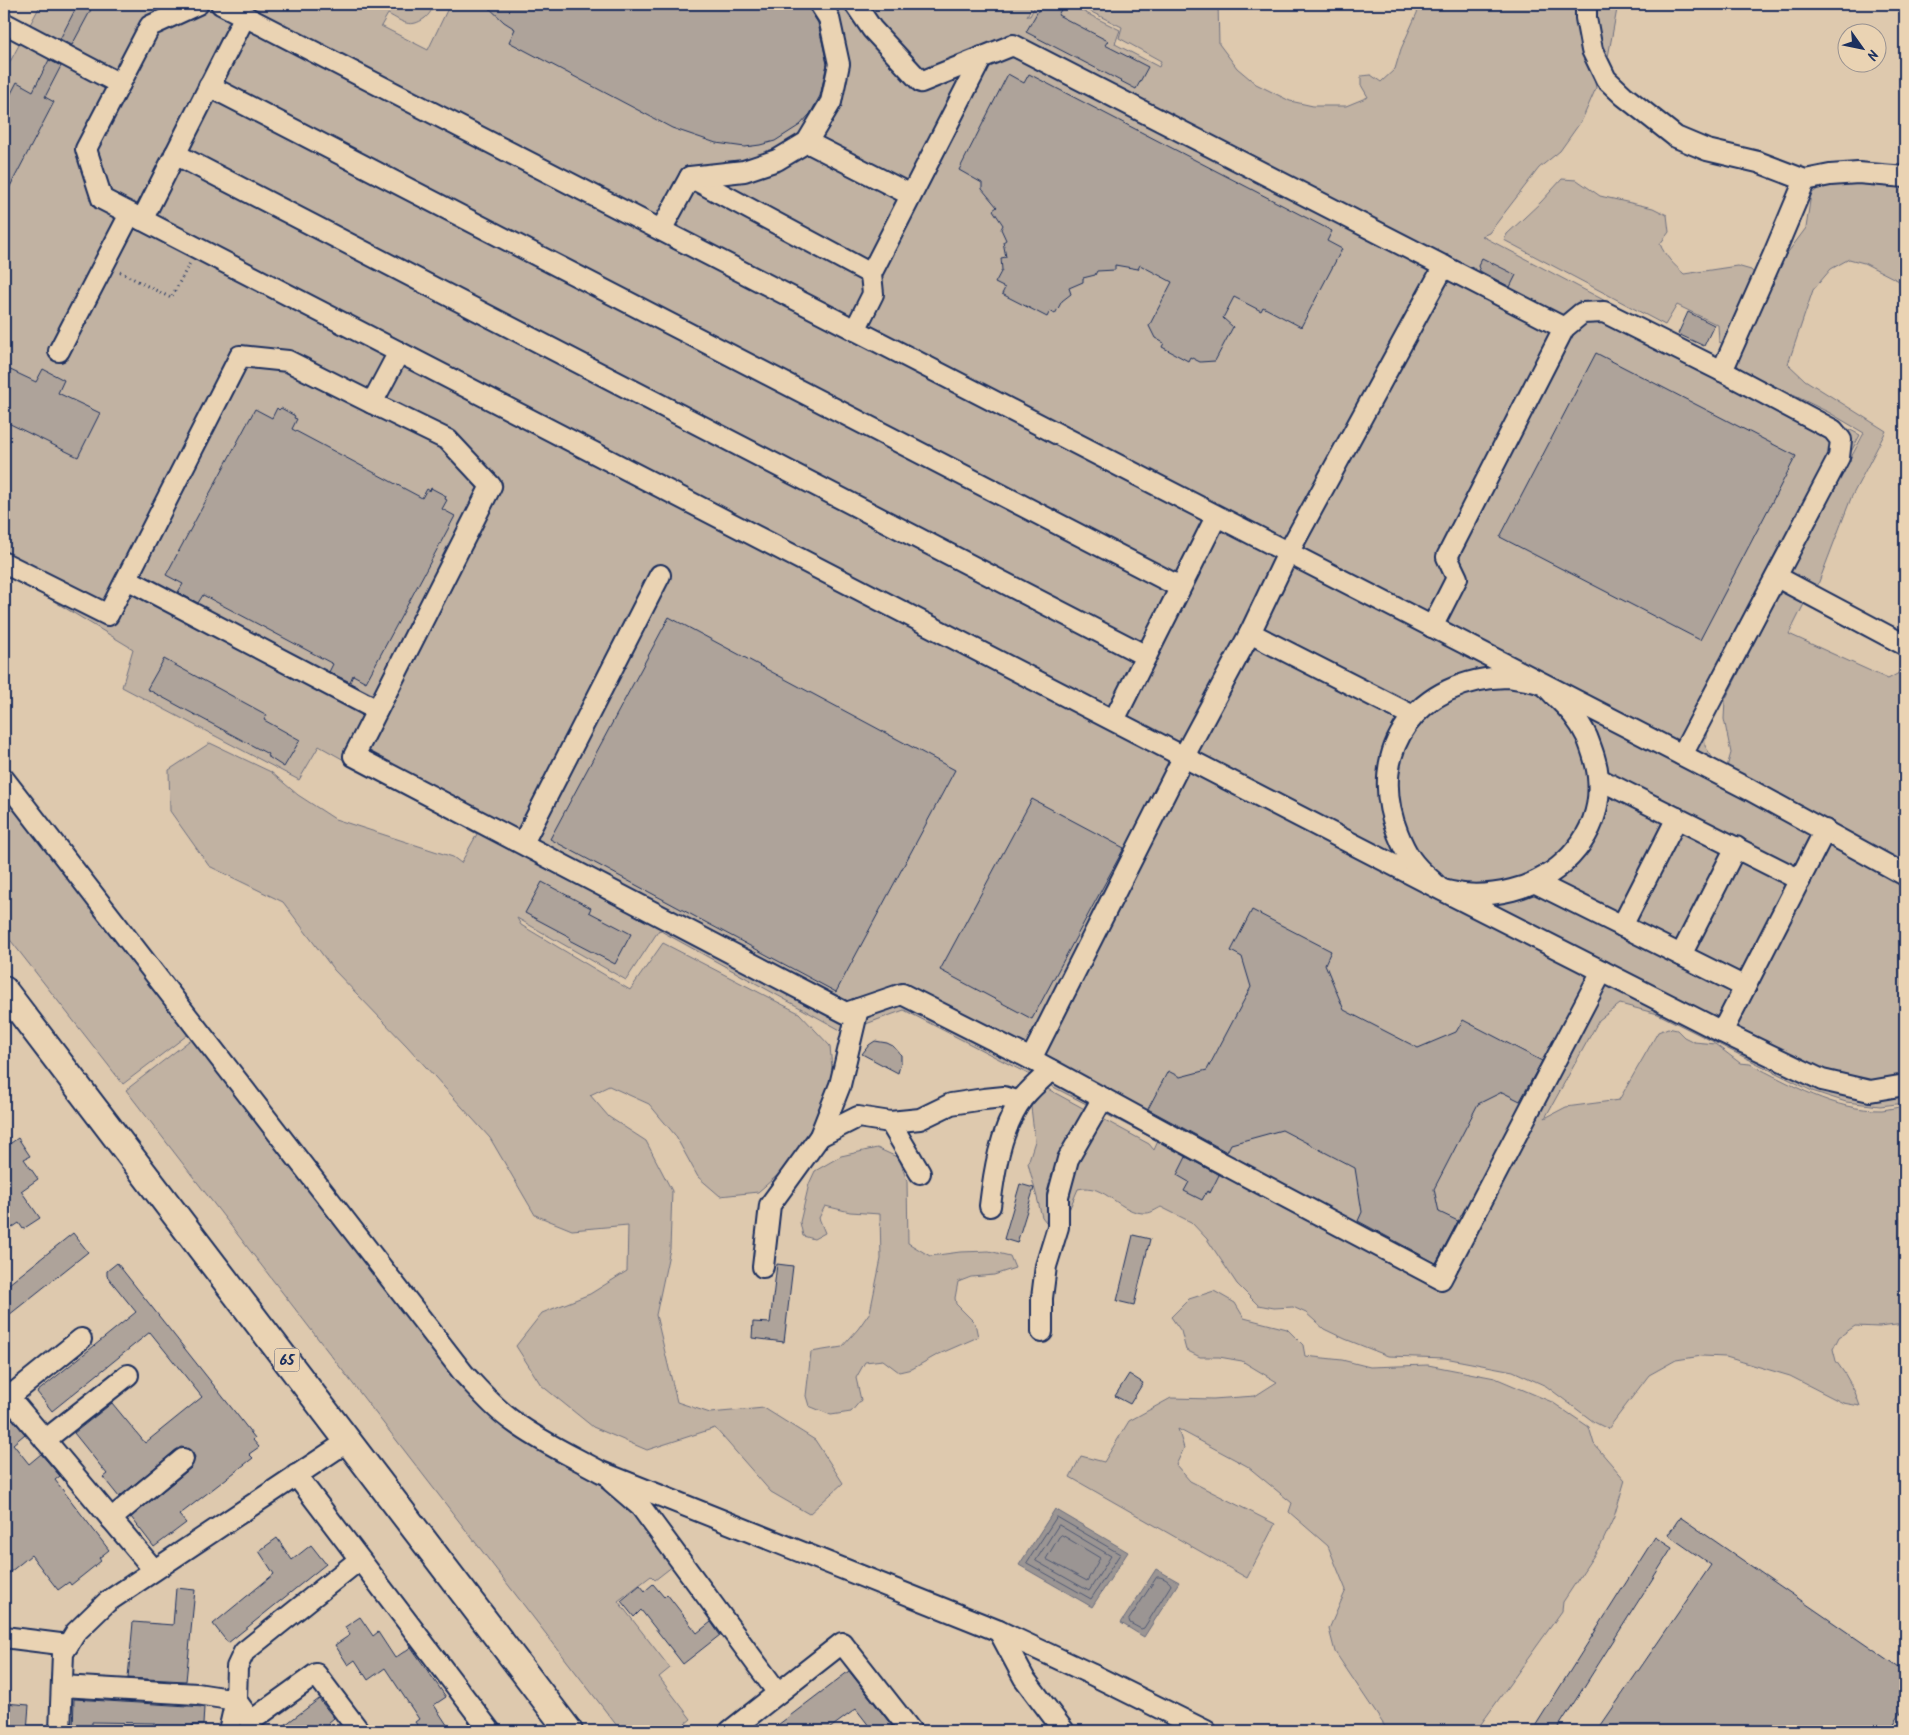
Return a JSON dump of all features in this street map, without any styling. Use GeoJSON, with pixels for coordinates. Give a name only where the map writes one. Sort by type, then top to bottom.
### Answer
{"type":"FeatureCollection","features":[{"type":"Feature","properties":{"kind":"main road","name":"65"},"geometry":{"type":"LineString","coordinates":[[4,990],[569,1731]]}},
{"type":"Feature","properties":{"kind":"street"},"geometry":{"type":"LineString","coordinates":[[198,4],[150,26],[86,149],[102,200],[1442,890],[1722,1032],[1822,1080],[1870,1091],[1905,1085]]}},
{"type":"Feature","properties":{"kind":"street"},"geometry":{"type":"LineString","coordinates":[[220,4],[1544,686],[1682,755],[1825,830],[1905,875]]}},
{"type":"Feature","properties":{"kind":"street"},"geometry":{"type":"LineString","coordinates":[[690,177],[744,170],[777,160],[807,142],[831,102],[839,64],[829,18],[820,4]]}},
{"type":"Feature","properties":{"kind":"street"},"geometry":{"type":"LineString","coordinates":[[855,4],[872,29],[921,82],[1013,45],[1564,328]]}},
{"type":"Feature","properties":{"kind":"street"},"geometry":{"type":"LineString","coordinates":[[1586,4],[1586,18],[1592,50],[1606,79],[1676,137],[1690,144],[1758,162],[1805,180],[1830,175],[1858,173],[1905,177]]}},
{"type":"Feature","properties":{"kind":"street"},"geometry":{"type":"LineString","coordinates":[[59,351],[104,264],[175,154],[245,16]]}},
{"type":"Feature","properties":{"kind":"street"},"geometry":{"type":"LineString","coordinates":[[4,23],[120,84]]}},
{"type":"Feature","properties":{"kind":"street"},"geometry":{"type":"LineString","coordinates":[[855,330],[873,294],[870,274],[982,57]]}},
{"type":"Feature","properties":{"kind":"street"},"geometry":{"type":"LineString","coordinates":[[209,86],[1180,587]]}},
{"type":"Feature","properties":{"kind":"street"},"geometry":{"type":"LineString","coordinates":[[807,142],[911,195]]}},
{"type":"Feature","properties":{"kind":"street"},"geometry":{"type":"LineString","coordinates":[[175,154],[1146,656]]}},
{"type":"Feature","properties":{"kind":"street"},"geometry":{"type":"LineString","coordinates":[[660,230],[690,177]]}},
{"type":"Feature","properties":{"kind":"street"},"geometry":{"type":"LineString","coordinates":[[690,177],[870,274]]}},
{"type":"Feature","properties":{"kind":"street"},"geometry":{"type":"LineString","coordinates":[[1722,370],[1805,180]]}},
{"type":"Feature","properties":{"kind":"street"},"geometry":{"type":"LineString","coordinates":[[1031,1059],[1184,756],[1250,632],[1288,553],[1444,266]]}},
{"type":"Feature","properties":{"kind":"street"},"geometry":{"type":"LineString","coordinates":[[1432,627],[1457,578],[1447,557],[1564,328],[1582,313],[1604,312],[1722,370],[1833,430],[1841,440],[1839,457],[1682,755]]}},
{"type":"Feature","properties":{"kind":"street"},"geometry":{"type":"LineString","coordinates":[[372,403],[398,352]]}},
{"type":"Feature","properties":{"kind":"street"},"geometry":{"type":"LineString","coordinates":[[4,564],[108,615],[240,356],[288,360],[448,440],[491,486],[354,756],[846,1013],[902,994],[1031,1059],[1218,1161],[1441,1278],[1602,970]]}},
{"type":"Feature","properties":{"kind":"street"},"geometry":{"type":"LineString","coordinates":[[1114,720],[1216,517]]}},
{"type":"Feature","properties":{"kind":"street"},"geometry":{"type":"LineString","coordinates":[[523,843],[660,575]]}},
{"type":"Feature","properties":{"kind":"street"},"geometry":{"type":"LineString","coordinates":[[1777,577],[1905,645]]}},
{"type":"Feature","properties":{"kind":"street"},"geometry":{"type":"LineString","coordinates":[[127,579],[377,710]]}},
{"type":"Feature","properties":{"kind":"street"},"geometry":{"type":"LineString","coordinates":[[1250,632],[1413,716]]}},
{"type":"Feature","properties":{"kind":"street"},"geometry":{"type":"LineString","coordinates":[[1491,678],[1508,678],[1544,686],[1582,724],[1593,753],[1599,779],[1597,802],[1593,818],[1578,848],[1568,861],[1555,872],[1536,883],[1494,895],[1464,894],[1442,890],[1418,868],[1404,850],[1392,820],[1388,803],[1388,770],[1398,738],[1413,716],[1430,700],[1444,692],[1491,678]]}},
{"type":"Feature","properties":{"kind":"street"},"geometry":{"type":"LineString","coordinates":[[4,779],[464,1374],[513,1421],[542,1440],[601,1472],[998,1631],[1206,1731]]}},
{"type":"Feature","properties":{"kind":"street"},"geometry":{"type":"LineString","coordinates":[[1599,779],[1800,880]]}},
{"type":"Feature","properties":{"kind":"street"},"geometry":{"type":"LineString","coordinates":[[1622,926],[1677,818]]}},
{"type":"Feature","properties":{"kind":"street"},"geometry":{"type":"LineString","coordinates":[[1722,1032],[1825,830]]}},
{"type":"Feature","properties":{"kind":"street"},"geometry":{"type":"LineString","coordinates":[[1681,955],[1736,847]]}},
{"type":"Feature","properties":{"kind":"street"},"geometry":{"type":"LineString","coordinates":[[1536,883],[1745,987]]}},
{"type":"Feature","properties":{"kind":"street"},"geometry":{"type":"LineString","coordinates":[[763,1267],[770,1205],[820,1136],[840,1085],[858,1009]]}},
{"type":"Feature","properties":{"kind":"street"},"geometry":{"type":"LineString","coordinates":[[990,1206],[993,1174],[1008,1126],[1020,1102],[1051,1070]]}},
{"type":"Feature","properties":{"kind":"street"},"geometry":{"type":"LineString","coordinates":[[820,1136],[858,1117],[890,1122],[920,1119],[951,1104],[984,1098],[1004,1097],[1020,1102]]}},
{"type":"Feature","properties":{"kind":"street"},"geometry":{"type":"LineString","coordinates":[[1042,1332],[1042,1298],[1045,1274],[1058,1227],[1058,1196],[1068,1159],[1103,1098]]}},
{"type":"Feature","properties":{"kind":"street"},"geometry":{"type":"LineString","coordinates":[[890,1122],[920,1174]]}},
{"type":"Feature","properties":{"kind":"street"},"geometry":{"type":"LineString","coordinates":[[81,1339],[6,1394],[154,1570]]}},
{"type":"Feature","properties":{"kind":"street"},"geometry":{"type":"LineString","coordinates":[[45,1440],[128,1376]]}},
{"type":"Feature","properties":{"kind":"street"},"geometry":{"type":"LineString","coordinates":[[60,1731],[64,1653],[76,1632],[107,1602],[348,1441]]}},
{"type":"Feature","properties":{"kind":"street"},"geometry":{"type":"LineString","coordinates":[[111,1519],[183,1460]]}},
{"type":"Feature","properties":{"kind":"street"},"geometry":{"type":"LineString","coordinates":[[601,1472],[641,1507],[778,1694]]}},
{"type":"Feature","properties":{"kind":"street"},"geometry":{"type":"LineString","coordinates":[[296,1475],[490,1731]]}},
{"type":"Feature","properties":{"kind":"street"},"geometry":{"type":"LineString","coordinates":[[229,1731],[236,1700],[237,1667],[244,1652],[359,1560]]}},
{"type":"Feature","properties":{"kind":"street"},"geometry":{"type":"LineString","coordinates":[[998,1631],[1024,1678],[1064,1731]]}},
{"type":"Feature","properties":{"kind":"street"},"geometry":{"type":"LineString","coordinates":[[4,1637],[68,1645]]}},
{"type":"Feature","properties":{"kind":"street"},"geometry":{"type":"LineString","coordinates":[[730,1731],[842,1643],[911,1731]]}},
{"type":"Feature","properties":{"kind":"street"},"geometry":{"type":"LineString","coordinates":[[62,1686],[197,1694],[236,1700],[251,1721],[316,1674],[359,1731]]}},
{"type":"Feature","properties":{"kind":"path"},"geometry":{"type":"LineString","coordinates":[[104,264],[171,298],[197,248]]}},
{"type":"Feature","properties":{"kind":"shaded area"},"geometry":{"type":"Polygon","coordinates":[[[41,4],[433,4],[429,13],[420,21],[411,24],[406,23],[388,14],[381,26],[428,50],[449,4],[1033,4],[1027,16],[1030,16],[1036,4],[1068,4],[1120,30],[1115,44],[1159,67],[1161,61],[1119,38],[1122,27],[1075,4],[1218,4],[1219,44],[1237,68],[1256,84],[1290,101],[1313,106],[1346,106],[1368,97],[1361,85],[1361,76],[1371,75],[1381,82],[1395,69],[1401,49],[1421,4],[1580,4],[1596,88],[1582,120],[1560,151],[1539,168],[1489,233],[1482,236],[1860,435],[1708,718],[1705,746],[1719,768],[1905,867],[1905,1103],[1880,1106],[1846,1102],[1812,1091],[1658,1014],[1620,1004],[1599,1020],[1545,1118],[1566,1107],[1619,1100],[1658,1032],[1668,1028],[1677,1030],[1684,1037],[1694,1042],[1715,1044],[1740,1063],[1750,1064],[1797,1088],[1830,1101],[1864,1109],[1882,1110],[1905,1106],[1905,1324],[1879,1327],[1855,1326],[1839,1337],[1833,1349],[1836,1361],[1855,1392],[1860,1406],[1843,1403],[1790,1376],[1726,1357],[1702,1356],[1676,1360],[1649,1375],[1608,1429],[1594,1422],[1546,1386],[1513,1371],[1445,1358],[1388,1356],[1324,1329],[1306,1313],[1293,1307],[1274,1308],[1258,1305],[1237,1284],[1207,1239],[1191,1222],[1161,1207],[1149,1213],[1137,1212],[1096,1190],[1088,1188],[1078,1189],[1063,1224],[1050,1227],[1042,1217],[1028,1163],[1035,1141],[1031,1107],[1046,1088],[1149,1144],[1154,1150],[1158,1141],[904,1010],[844,1032],[659,930],[626,980],[517,918],[521,925],[630,990],[663,943],[799,1013],[830,1046],[833,1080],[814,1134],[801,1155],[758,1192],[720,1196],[698,1177],[675,1135],[649,1104],[609,1086],[590,1095],[609,1117],[646,1141],[672,1191],[670,1249],[656,1315],[677,1402],[710,1413],[764,1408],[815,1440],[843,1483],[809,1514],[771,1492],[715,1428],[647,1450],[593,1427],[541,1385],[516,1346],[542,1313],[590,1294],[627,1271],[628,1225],[572,1230],[535,1215],[490,1138],[407,1046],[334,970],[283,902],[209,866],[170,811],[169,770],[210,743],[271,772],[298,795],[335,819],[453,857],[461,863],[477,834],[319,746],[299,780],[122,687],[133,649],[4,571],[4,73],[41,4]]]}},
{"type":"Feature","properties":{"kind":"shaded area"},"geometry":{"type":"Polygon","coordinates":[[[1593,4],[1618,4],[1608,57],[1601,53],[1593,4]]]}},
{"type":"Feature","properties":{"kind":"shaded area"},"geometry":{"type":"Polygon","coordinates":[[[1562,179],[1577,180],[1600,196],[1653,208],[1667,215],[1669,232],[1660,244],[1670,260],[1684,274],[1737,266],[1751,270],[1759,279],[1726,345],[1719,342],[1718,325],[1677,305],[1665,325],[1504,240],[1507,234],[1562,179]]]}},
{"type":"Feature","properties":{"kind":"shaded area"},"geometry":{"type":"Polygon","coordinates":[[[1865,182],[1905,186],[1905,284],[1864,263],[1849,259],[1831,269],[1813,290],[1788,364],[1805,380],[1886,431],[1851,498],[1817,587],[1819,592],[1787,578],[1864,433],[1830,413],[1744,371],[1738,366],[1736,359],[1774,271],[1806,228],[1811,194],[1822,186],[1865,182]]]}},
{"type":"Feature","properties":{"kind":"shaded area"},"geometry":{"type":"Polygon","coordinates":[[[1784,592],[1805,602],[1789,634],[1888,679],[1899,673],[1905,665],[1905,865],[1726,770],[1731,753],[1724,719],[1725,700],[1777,598],[1784,592]]]}},
{"type":"Feature","properties":{"kind":"shaded area"},"geometry":{"type":"Polygon","coordinates":[[[4,789],[190,1033],[123,1084],[4,932],[4,789]]]}},
{"type":"Feature","properties":{"kind":"shaded area"},"geometry":{"type":"Polygon","coordinates":[[[194,1037],[457,1378],[615,1491],[673,1566],[655,1580],[651,1576],[618,1601],[670,1668],[659,1677],[691,1719],[680,1728],[682,1731],[621,1731],[126,1090],[194,1037]]]}},
{"type":"Feature","properties":{"kind":"shaded area"},"geometry":{"type":"Polygon","coordinates":[[[877,1148],[899,1158],[907,1181],[908,1243],[930,1256],[989,1251],[1010,1256],[1015,1268],[994,1275],[971,1277],[958,1282],[955,1298],[956,1304],[975,1323],[978,1337],[937,1355],[912,1369],[899,1372],[883,1360],[865,1362],[856,1378],[861,1400],[851,1412],[831,1415],[809,1406],[806,1396],[811,1352],[842,1347],[870,1312],[881,1259],[880,1214],[850,1212],[825,1206],[819,1218],[825,1233],[814,1239],[803,1236],[800,1222],[809,1184],[815,1171],[841,1156],[877,1148]]]}},
{"type":"Feature","properties":{"kind":"shaded area"},"geometry":{"type":"Polygon","coordinates":[[[1214,1291],[1235,1303],[1244,1318],[1287,1329],[1303,1345],[1305,1356],[1342,1360],[1370,1367],[1428,1365],[1495,1378],[1552,1402],[1589,1427],[1594,1444],[1625,1480],[1614,1517],[1602,1543],[1563,1602],[1562,1611],[1476,1731],[1388,1731],[1335,1652],[1329,1629],[1346,1590],[1328,1546],[1289,1512],[1292,1503],[1247,1466],[1178,1429],[1184,1448],[1176,1465],[1190,1481],[1275,1524],[1247,1578],[1070,1477],[1081,1456],[1104,1462],[1129,1421],[1171,1398],[1213,1399],[1255,1396],[1277,1382],[1242,1361],[1219,1357],[1200,1357],[1186,1350],[1181,1331],[1171,1317],[1189,1299],[1214,1291]]]}},
{"type":"Feature","properties":{"kind":"water"},"geometry":{"type":"Polygon","coordinates":[[[1055,1509],[1128,1552],[1092,1607],[1019,1565],[1055,1509]]]}},
{"type":"Feature","properties":{"kind":"water"},"geometry":{"type":"Polygon","coordinates":[[[1156,1569],[1179,1582],[1144,1637],[1121,1623],[1156,1569]]]}},
{"type":"Feature","properties":{"kind":"building"},"geometry":{"type":"Polygon","coordinates":[[[78,4],[94,4],[72,45],[60,39],[78,4]]]}},
{"type":"Feature","properties":{"kind":"building"},"geometry":{"type":"Polygon","coordinates":[[[485,4],[806,4],[818,23],[827,64],[820,96],[810,114],[800,125],[775,141],[745,147],[716,143],[672,128],[509,42],[515,29],[504,22],[485,4]]]}},
{"type":"Feature","properties":{"kind":"building"},"geometry":{"type":"Polygon","coordinates":[[[1042,4],[1064,4],[1058,15],[1108,41],[1105,45],[1148,67],[1136,89],[1026,32],[1042,4]]]}},
{"type":"Feature","properties":{"kind":"building"},"geometry":{"type":"Polygon","coordinates":[[[49,60],[61,66],[45,97],[54,102],[4,198],[4,107],[17,82],[33,91],[49,60]]]}},
{"type":"Feature","properties":{"kind":"building"},"geometry":{"type":"Polygon","coordinates":[[[1008,74],[1024,83],[1029,74],[1332,231],[1327,241],[1342,249],[1301,327],[1263,307],[1261,311],[1234,297],[1223,318],[1233,327],[1215,361],[1200,362],[1190,357],[1188,361],[1162,347],[1164,343],[1155,338],[1149,326],[1172,282],[1140,265],[1138,269],[1115,265],[1115,270],[1097,271],[1095,275],[1083,278],[1083,282],[1069,288],[1071,294],[1062,301],[1055,314],[1050,311],[1047,317],[1002,294],[1005,288],[995,283],[1002,270],[1001,258],[1006,257],[1003,242],[1006,240],[1001,229],[1003,225],[993,210],[997,207],[982,189],[982,183],[959,170],[1008,74]]]}},
{"type":"Feature","properties":{"kind":"building"},"geometry":{"type":"Polygon","coordinates":[[[1482,258],[1516,275],[1510,287],[1480,271],[1478,266],[1482,258]]]}},
{"type":"Feature","properties":{"kind":"building"},"geometry":{"type":"Polygon","coordinates":[[[1688,312],[1714,325],[1704,346],[1678,334],[1688,312]]]}},
{"type":"Feature","properties":{"kind":"building"},"geometry":{"type":"Polygon","coordinates":[[[1596,353],[1796,456],[1700,640],[1500,537],[1596,353]]]}},
{"type":"Feature","properties":{"kind":"building"},"geometry":{"type":"Polygon","coordinates":[[[4,367],[36,382],[43,369],[64,380],[58,393],[100,413],[78,457],[4,421],[4,367]]]}},
{"type":"Feature","properties":{"kind":"building"},"geometry":{"type":"Polygon","coordinates":[[[277,408],[279,410],[281,408],[295,416],[294,418],[297,419],[292,429],[422,498],[427,489],[430,491],[431,488],[446,496],[445,499],[447,500],[442,509],[455,516],[366,682],[353,675],[350,682],[329,672],[333,664],[203,595],[198,603],[181,594],[178,592],[183,584],[166,575],[255,409],[272,418],[277,408]]]}},
{"type":"Feature","properties":{"kind":"building"},"geometry":{"type":"Polygon","coordinates":[[[669,617],[955,770],[836,992],[550,839],[669,617]]]}},
{"type":"Feature","properties":{"kind":"building"},"geometry":{"type":"Polygon","coordinates":[[[164,659],[267,715],[264,720],[300,740],[284,767],[267,756],[268,754],[147,689],[164,659]]]}},
{"type":"Feature","properties":{"kind":"building"},"geometry":{"type":"Polygon","coordinates":[[[1032,799],[1124,848],[1032,1019],[940,970],[1032,799]]]}},
{"type":"Feature","properties":{"kind":"building"},"geometry":{"type":"Polygon","coordinates":[[[542,882],[591,908],[589,912],[631,934],[615,964],[569,940],[570,937],[525,913],[542,882]]]}},
{"type":"Feature","properties":{"kind":"building"},"geometry":{"type":"Polygon","coordinates":[[[1252,910],[1331,951],[1325,964],[1344,1010],[1418,1048],[1456,1032],[1463,1020],[1542,1061],[1520,1101],[1502,1092],[1478,1104],[1434,1189],[1439,1212],[1458,1221],[1436,1263],[1358,1221],[1362,1212],[1355,1168],[1282,1130],[1231,1144],[1227,1152],[1148,1109],[1168,1071],[1180,1077],[1207,1070],[1251,987],[1242,957],[1231,951],[1252,910]]]}},
{"type":"Feature","properties":{"kind":"building"},"geometry":{"type":"Polygon","coordinates":[[[875,1041],[893,1046],[901,1055],[898,1073],[862,1054],[875,1041]]]}},
{"type":"Feature","properties":{"kind":"building"},"geometry":{"type":"Polygon","coordinates":[[[18,1138],[30,1156],[24,1159],[38,1179],[21,1191],[40,1218],[23,1229],[19,1223],[4,1233],[4,1148],[18,1138]]]}},
{"type":"Feature","properties":{"kind":"building"},"geometry":{"type":"Polygon","coordinates":[[[1186,1157],[1219,1175],[1210,1193],[1207,1191],[1202,1200],[1184,1191],[1189,1182],[1177,1175],[1186,1157]]]}},
{"type":"Feature","properties":{"kind":"building"},"geometry":{"type":"Polygon","coordinates":[[[1020,1184],[1034,1188],[1017,1243],[1004,1239],[1020,1184]]]}},
{"type":"Feature","properties":{"kind":"building"},"geometry":{"type":"Polygon","coordinates":[[[73,1233],[88,1252],[4,1319],[4,1288],[73,1233]]]}},
{"type":"Feature","properties":{"kind":"building"},"geometry":{"type":"Polygon","coordinates":[[[1133,1235],[1150,1239],[1134,1305],[1117,1301],[1133,1235]]]}},
{"type":"Feature","properties":{"kind":"building"},"geometry":{"type":"Polygon","coordinates":[[[117,1263],[255,1438],[253,1440],[259,1447],[249,1454],[253,1458],[179,1515],[186,1523],[154,1547],[131,1517],[191,1468],[195,1457],[192,1452],[187,1448],[181,1447],[176,1450],[119,1497],[103,1477],[107,1474],[74,1433],[112,1403],[145,1443],[202,1397],[150,1332],[52,1411],[37,1392],[136,1312],[107,1276],[107,1271],[117,1263]]]}},
{"type":"Feature","properties":{"kind":"building"},"geometry":{"type":"Polygon","coordinates":[[[777,1264],[793,1266],[784,1342],[752,1338],[753,1322],[770,1323],[777,1264]]]}},
{"type":"Feature","properties":{"kind":"building"},"geometry":{"type":"Polygon","coordinates":[[[1129,1374],[1143,1383],[1130,1404],[1115,1396],[1129,1374]]]}},
{"type":"Feature","properties":{"kind":"building"},"geometry":{"type":"Polygon","coordinates":[[[10,1416],[25,1434],[13,1444],[29,1464],[41,1454],[60,1476],[55,1480],[109,1550],[99,1558],[101,1561],[71,1585],[69,1582],[58,1590],[31,1555],[4,1577],[4,1421],[10,1416]]]}},
{"type":"Feature","properties":{"kind":"building"},"geometry":{"type":"Polygon","coordinates":[[[1680,1517],[1905,1672],[1905,1707],[1889,1731],[1597,1731],[1711,1565],[1668,1535],[1680,1517]]]}},
{"type":"Feature","properties":{"kind":"building"},"geometry":{"type":"Polygon","coordinates":[[[1655,1537],[1672,1548],[1556,1731],[1532,1731],[1655,1537]]]}},
{"type":"Feature","properties":{"kind":"building"},"geometry":{"type":"Polygon","coordinates":[[[277,1538],[292,1560],[311,1545],[326,1564],[228,1643],[213,1624],[274,1574],[259,1551],[277,1538]]]}},
{"type":"Feature","properties":{"kind":"building"},"geometry":{"type":"Polygon","coordinates":[[[653,1584],[664,1597],[667,1594],[697,1633],[711,1622],[720,1635],[683,1664],[641,1610],[634,1617],[621,1601],[640,1585],[645,1591],[653,1584]]]}},
{"type":"Feature","properties":{"kind":"building"},"geometry":{"type":"Polygon","coordinates":[[[176,1588],[195,1590],[186,1681],[128,1678],[133,1622],[173,1625],[176,1588]]]}},
{"type":"Feature","properties":{"kind":"building"},"geometry":{"type":"Polygon","coordinates":[[[360,1617],[373,1636],[378,1632],[395,1658],[411,1647],[446,1697],[434,1705],[451,1731],[421,1731],[415,1722],[419,1719],[385,1668],[368,1680],[355,1660],[348,1665],[335,1645],[350,1635],[345,1627],[360,1617]]]}},
{"type":"Feature","properties":{"kind":"building"},"geometry":{"type":"Polygon","coordinates":[[[849,1671],[896,1731],[873,1731],[856,1709],[826,1731],[770,1731],[849,1671]]]}},
{"type":"Feature","properties":{"kind":"building"},"geometry":{"type":"Polygon","coordinates":[[[74,1699],[204,1707],[203,1725],[192,1725],[192,1731],[154,1731],[154,1723],[92,1722],[92,1731],[73,1731],[74,1699]]]}},
{"type":"Feature","properties":{"kind":"building"},"geometry":{"type":"Polygon","coordinates":[[[319,1699],[334,1718],[328,1723],[334,1731],[277,1731],[319,1699]]]}},
{"type":"Feature","properties":{"kind":"building"},"geometry":{"type":"Polygon","coordinates":[[[4,1703],[29,1705],[27,1731],[4,1731],[4,1703]]]}}]}
